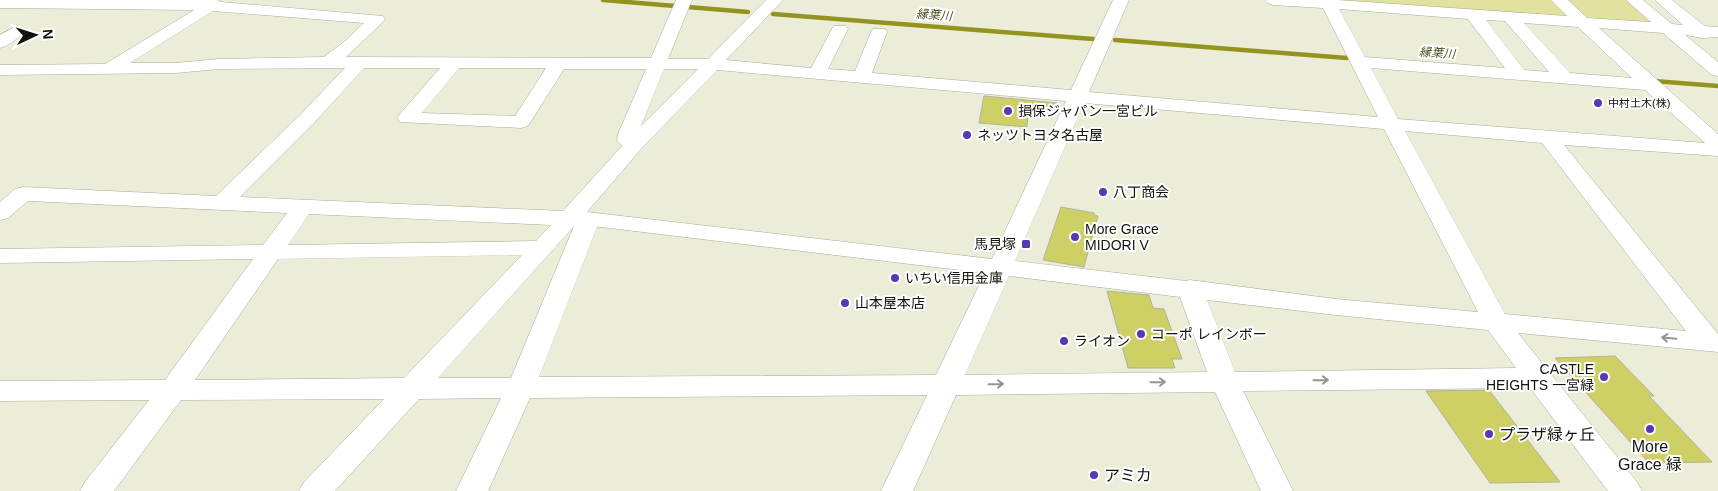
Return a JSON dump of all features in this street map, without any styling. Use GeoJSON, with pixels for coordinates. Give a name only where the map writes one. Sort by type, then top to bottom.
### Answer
{"type":"FeatureCollection","features":[{"type":"Feature","properties":{"kind":"street"},"geometry":{"type":"LineString","coordinates":[[634,145],[627,140],[628,134],[684,0]]}},
{"type":"Feature","properties":{"kind":"street"},"geometry":{"type":"LineString","coordinates":[[315,491],[543,248],[579,218],[634,145],[775,0]]}},
{"type":"Feature","properties":{"kind":"street"},"geometry":{"type":"LineString","coordinates":[[897,491],[1121,0]]}},
{"type":"Feature","properties":{"kind":"street"},"geometry":{"type":"LineString","coordinates":[[1273,0],[1327,2],[1718,32]]}},
{"type":"Feature","properties":{"kind":"street"},"geometry":{"type":"LineString","coordinates":[[1559,0],[1650,85],[1718,144]]}},
{"type":"Feature","properties":{"kind":"street"},"geometry":{"type":"LineString","coordinates":[[1634,0],[1718,71]]}},
{"type":"Feature","properties":{"kind":"street"},"geometry":{"type":"LineString","coordinates":[[1663,0],[1718,44]]}},
{"type":"Feature","properties":{"kind":"street"},"geometry":{"type":"LineString","coordinates":[[8,2],[216,3],[377,19],[351,45],[327,63]]}},
{"type":"Feature","properties":{"kind":"street"},"geometry":{"type":"LineString","coordinates":[[1327,2],[1496,322],[1626,491]]}},
{"type":"Feature","properties":{"kind":"street"},"geometry":{"type":"LineString","coordinates":[[108,69],[216,3]]}},
{"type":"Feature","properties":{"kind":"street"},"geometry":{"type":"LineString","coordinates":[[1473,14],[1519,75]]}},
{"type":"Feature","properties":{"kind":"street"},"geometry":{"type":"LineString","coordinates":[[1510,17],[1564,78]]}},
{"type":"Feature","properties":{"kind":"street"},"geometry":{"type":"LineString","coordinates":[[817,73],[840,29]]}},
{"type":"Feature","properties":{"kind":"street"},"geometry":{"type":"LineString","coordinates":[[0,42],[15,32]]}},
{"type":"Feature","properties":{"kind":"street"},"geometry":{"type":"LineString","coordinates":[[862,77],[880,32]]}},
{"type":"Feature","properties":{"kind":"street"},"geometry":{"type":"LineString","coordinates":[[1359,62],[1650,85]]}},
{"type":"Feature","properties":{"kind":"street"},"geometry":{"type":"LineString","coordinates":[[0,70],[176,68],[219,64],[327,63],[712,64],[1548,138],[1718,150]]}},
{"type":"Feature","properties":{"kind":"street"},"geometry":{"type":"LineString","coordinates":[[222,203],[307,119],[358,64]]}},
{"type":"Feature","properties":{"kind":"street"},"geometry":{"type":"LineString","coordinates":[[452,64],[407,118],[522,122],[558,64]]}},
{"type":"Feature","properties":{"kind":"street"},"geometry":{"type":"LineString","coordinates":[[1548,138],[1714,343]]}},
{"type":"Feature","properties":{"kind":"street"},"geometry":{"type":"LineString","coordinates":[[0,192],[579,218],[1000,268],[1190,288],[1336,307],[1714,343]]}},
{"type":"Feature","properties":{"kind":"street"},"geometry":{"type":"LineString","coordinates":[[0,213],[24,194]]}},
{"type":"Feature","properties":{"kind":"street"},"geometry":{"type":"LineString","coordinates":[[96,491],[173,390],[302,206]]}},
{"type":"Feature","properties":{"kind":"street"},"geometry":{"type":"LineString","coordinates":[[472,491],[521,387],[579,218]]}},
{"type":"Feature","properties":{"kind":"street"},"geometry":{"type":"LineString","coordinates":[[0,256],[437,248],[543,248]]}},
{"type":"Feature","properties":{"kind":"street"},"geometry":{"type":"LineString","coordinates":[[1190,288],[1224,381],[1277,491]]}},
{"type":"Feature","properties":{"kind":"street"},"geometry":{"type":"LineString","coordinates":[[0,391],[947,385],[1538,378]]}},
{"type":"Feature","properties":{"kind":"green space"},"geometry":{"type":"Polygon","coordinates":[[[1329,0],[1626,0],[1655,26],[1329,0]]]}},
{"type":"Feature","properties":{"kind":"building","name":"損保ジャパン一宮ビル"},"geometry":{"type":"Polygon","coordinates":[[[984,96],[1057,103],[1028,113],[1027,127],[979,123],[984,96]]]}},
{"type":"Feature","properties":{"kind":"building","name":"More Grace MIDORI V"},"geometry":{"type":"Polygon","coordinates":[[[1061,207],[1094,213],[1094,215],[1098,216],[1084,267],[1043,260],[1061,207]]]}},
{"type":"Feature","properties":{"kind":"building","name":"コーポ レインボー"},"geometry":{"type":"Polygon","coordinates":[[[1107,291],[1149,295],[1153,308],[1164,309],[1182,359],[1172,359],[1175,368],[1128,368],[1107,291]]]}},
{"type":"Feature","properties":{"kind":"building"},"geometry":{"type":"Polygon","coordinates":[[[1615,356],[1654,396],[1649,396],[1712,462],[1649,463],[1555,358],[1615,356]]]}},
{"type":"Feature","properties":{"kind":"building","name":"プラザ緑ヶ丘"},"geometry":{"type":"Polygon","coordinates":[[[1489,390],[1560,482],[1490,483],[1426,391],[1489,390]]]}},
{"type":"Feature","properties":{"kind":"waterway","name":"縁葉川"},"geometry":{"type":"LineString","coordinates":[[603,0],[675,6]]}},
{"type":"Feature","properties":{"kind":"waterway","name":"縁葉川"},"geometry":{"type":"LineString","coordinates":[[688,7],[748,12]]}},
{"type":"Feature","properties":{"kind":"waterway","name":"縁葉川"},"geometry":{"type":"LineString","coordinates":[[773,14],[1093,39]]}},
{"type":"Feature","properties":{"kind":"waterway","name":"縁葉川"},"geometry":{"type":"LineString","coordinates":[[1115,40],[1347,58]]}},
{"type":"Feature","properties":{"kind":"waterway","name":"縁葉川"},"geometry":{"type":"LineString","coordinates":[[1654,81],[1718,86]]}},
{"type":"Feature","properties":{"kind":"place","name":"中村土木(株)"},"geometry":{"type":"Point","coordinates":[1598,103]}},
{"type":"Feature","properties":{"kind":"place","name":"損保ジャパン一宮ビル"},"geometry":{"type":"Point","coordinates":[1008,111]}},
{"type":"Feature","properties":{"kind":"place","name":"ネッツトヨタ名古屋"},"geometry":{"type":"Point","coordinates":[967,135]}},
{"type":"Feature","properties":{"kind":"place","name":"八丁商会"},"geometry":{"type":"Point","coordinates":[1103,192]}},
{"type":"Feature","properties":{"kind":"place","name":"More Grace MIDORI V"},"geometry":{"type":"Point","coordinates":[1075,237]}},
{"type":"Feature","properties":{"kind":"place","name":"馬見塚"},"geometry":{"type":"Point","coordinates":[1026,244]}},
{"type":"Feature","properties":{"kind":"place","name":"いちい信用金庫"},"geometry":{"type":"Point","coordinates":[895,278]}},
{"type":"Feature","properties":{"kind":"place","name":"山本屋本店"},"geometry":{"type":"Point","coordinates":[845,303]}},
{"type":"Feature","properties":{"kind":"place","name":"コーポ レインボー"},"geometry":{"type":"Point","coordinates":[1141,334]}},
{"type":"Feature","properties":{"kind":"place","name":"ライオン"},"geometry":{"type":"Point","coordinates":[1064,341]}},
{"type":"Feature","properties":{"kind":"place","name":"CASTLE HEIGHTS 一宮緑"},"geometry":{"type":"Point","coordinates":[1604,377]}},
{"type":"Feature","properties":{"kind":"place","name":"More Grace 緑"},"geometry":{"type":"Point","coordinates":[1650,429]}},
{"type":"Feature","properties":{"kind":"place","name":"プラザ緑ヶ丘"},"geometry":{"type":"Point","coordinates":[1489,434]}},
{"type":"Feature","properties":{"kind":"place","name":"アミカ"},"geometry":{"type":"Point","coordinates":[1094,475]}}]}
